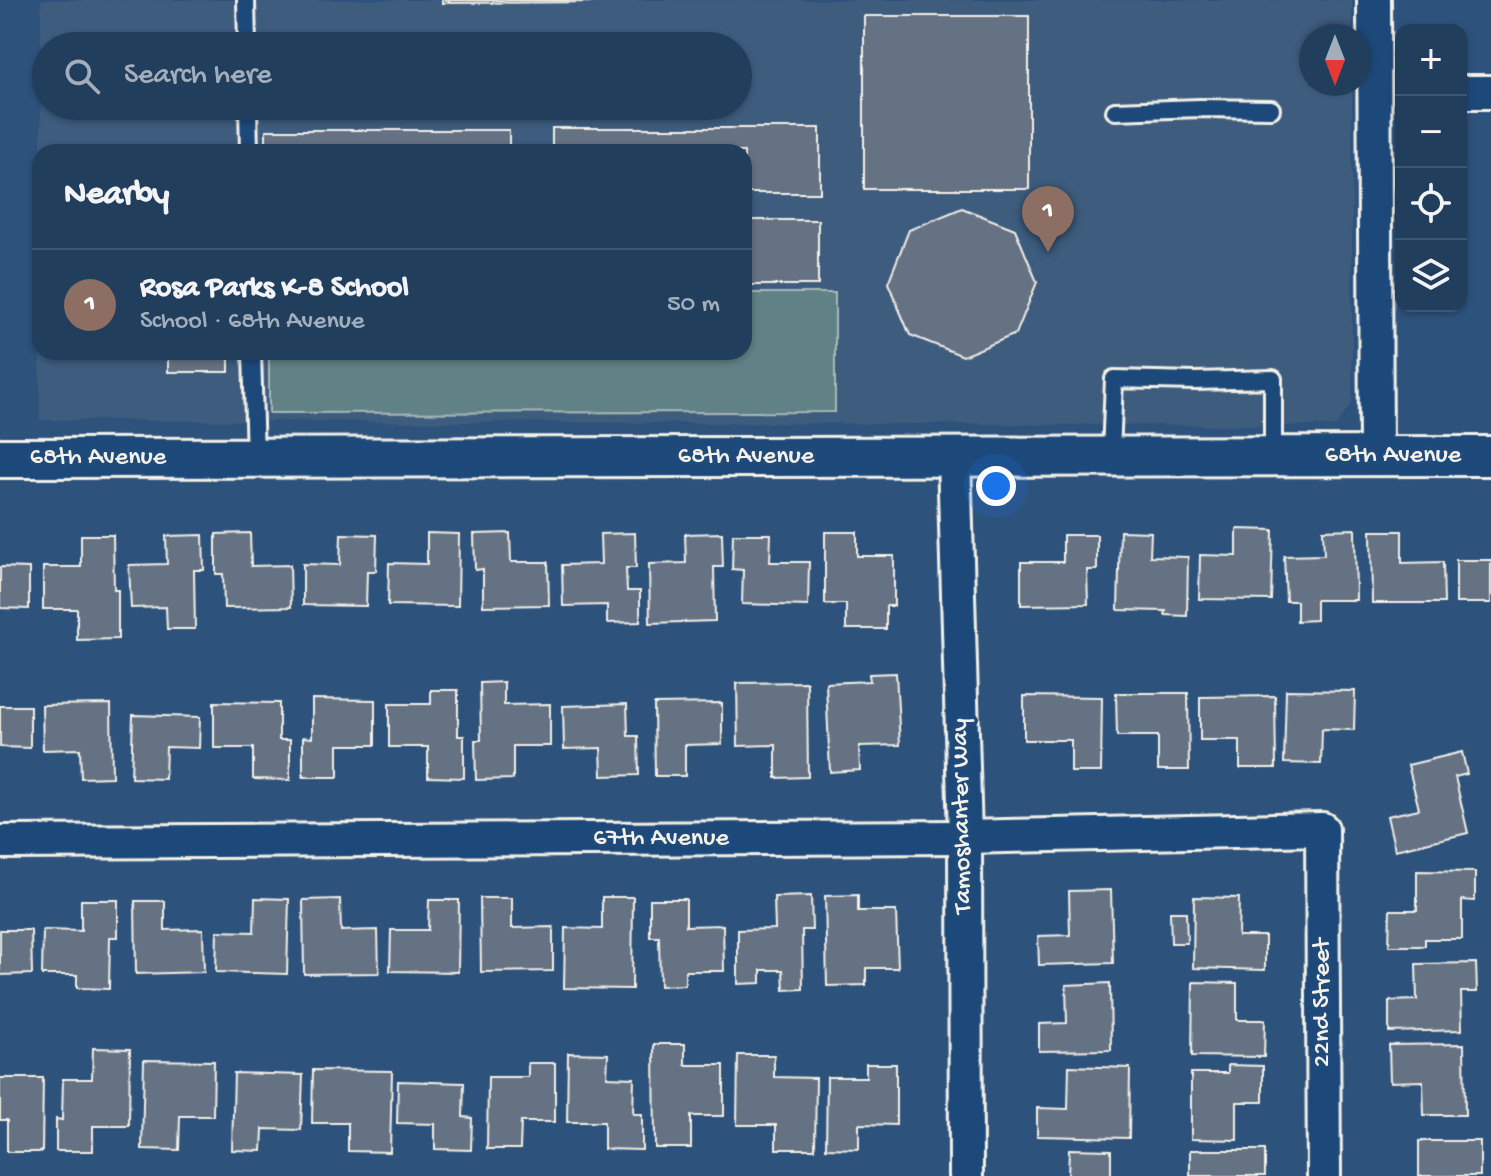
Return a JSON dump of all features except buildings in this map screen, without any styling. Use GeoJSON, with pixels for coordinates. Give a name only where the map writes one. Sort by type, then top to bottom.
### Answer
{"type":"FeatureCollection","features":[{"type":"Feature","properties":{"kind":"street"},"geometry":{"type":"LineString","coordinates":[[1374,0],[1388,92],[1376,455]]}},
{"type":"Feature","properties":{"kind":"street"},"geometry":{"type":"LineString","coordinates":[[1467,92],[1491,92]]}},
{"type":"Feature","properties":{"kind":"street","name":"Tamoshanter Way"},"geometry":{"type":"LineString","coordinates":[[954,456],[965,837],[966,1176]]}},
{"type":"Feature","properties":{"kind":"street","name":"68th Avenue"},"geometry":{"type":"LineString","coordinates":[[0,458],[1491,456]]}},
{"type":"Feature","properties":{"kind":"street","name":"67th Avenue"},"geometry":{"type":"LineString","coordinates":[[0,842],[965,837],[1322,829]]}},
{"type":"Feature","properties":{"kind":"street","name":"22nd Street"},"geometry":{"type":"LineString","coordinates":[[1322,829],[1324,1176]]}},
{"type":"Feature","properties":{"kind":"lane"},"geometry":{"type":"LineString","coordinates":[[246,0],[247,32]]}},
{"type":"Feature","properties":{"kind":"lane"},"geometry":{"type":"LineString","coordinates":[[1115,111],[1271,109]]}},
{"type":"Feature","properties":{"kind":"lane"},"geometry":{"type":"LineString","coordinates":[[248,120],[249,144]]}},
{"type":"Feature","properties":{"kind":"lane"},"geometry":{"type":"LineString","coordinates":[[252,360],[255,458]]}},
{"type":"Feature","properties":{"kind":"lane"},"geometry":{"type":"LineString","coordinates":[[1111,455],[1114,379],[1273,379],[1273,455]]}},
{"type":"Feature","properties":{"kind":"shaded area"},"geometry":{"type":"Polygon","coordinates":[[[41,0],[1352,0],[1352,24],[1299,24],[1299,96],[1352,96],[1352,403],[1336,426],[40,420],[40,360],[752,360],[752,144],[41,144],[41,120],[752,120],[752,32],[41,32],[41,0]]]}},
{"type":"Feature","properties":{"kind":"green space"},"geometry":{"type":"Polygon","coordinates":[[[752,293],[835,293],[835,412],[269,413],[269,360],[752,360],[752,293]]]}},
{"type":"Feature","properties":{"kind":"place","name":"Rosa Parks K-8 School"},"geometry":{"type":"Point","coordinates":[1048,252]}}]}
